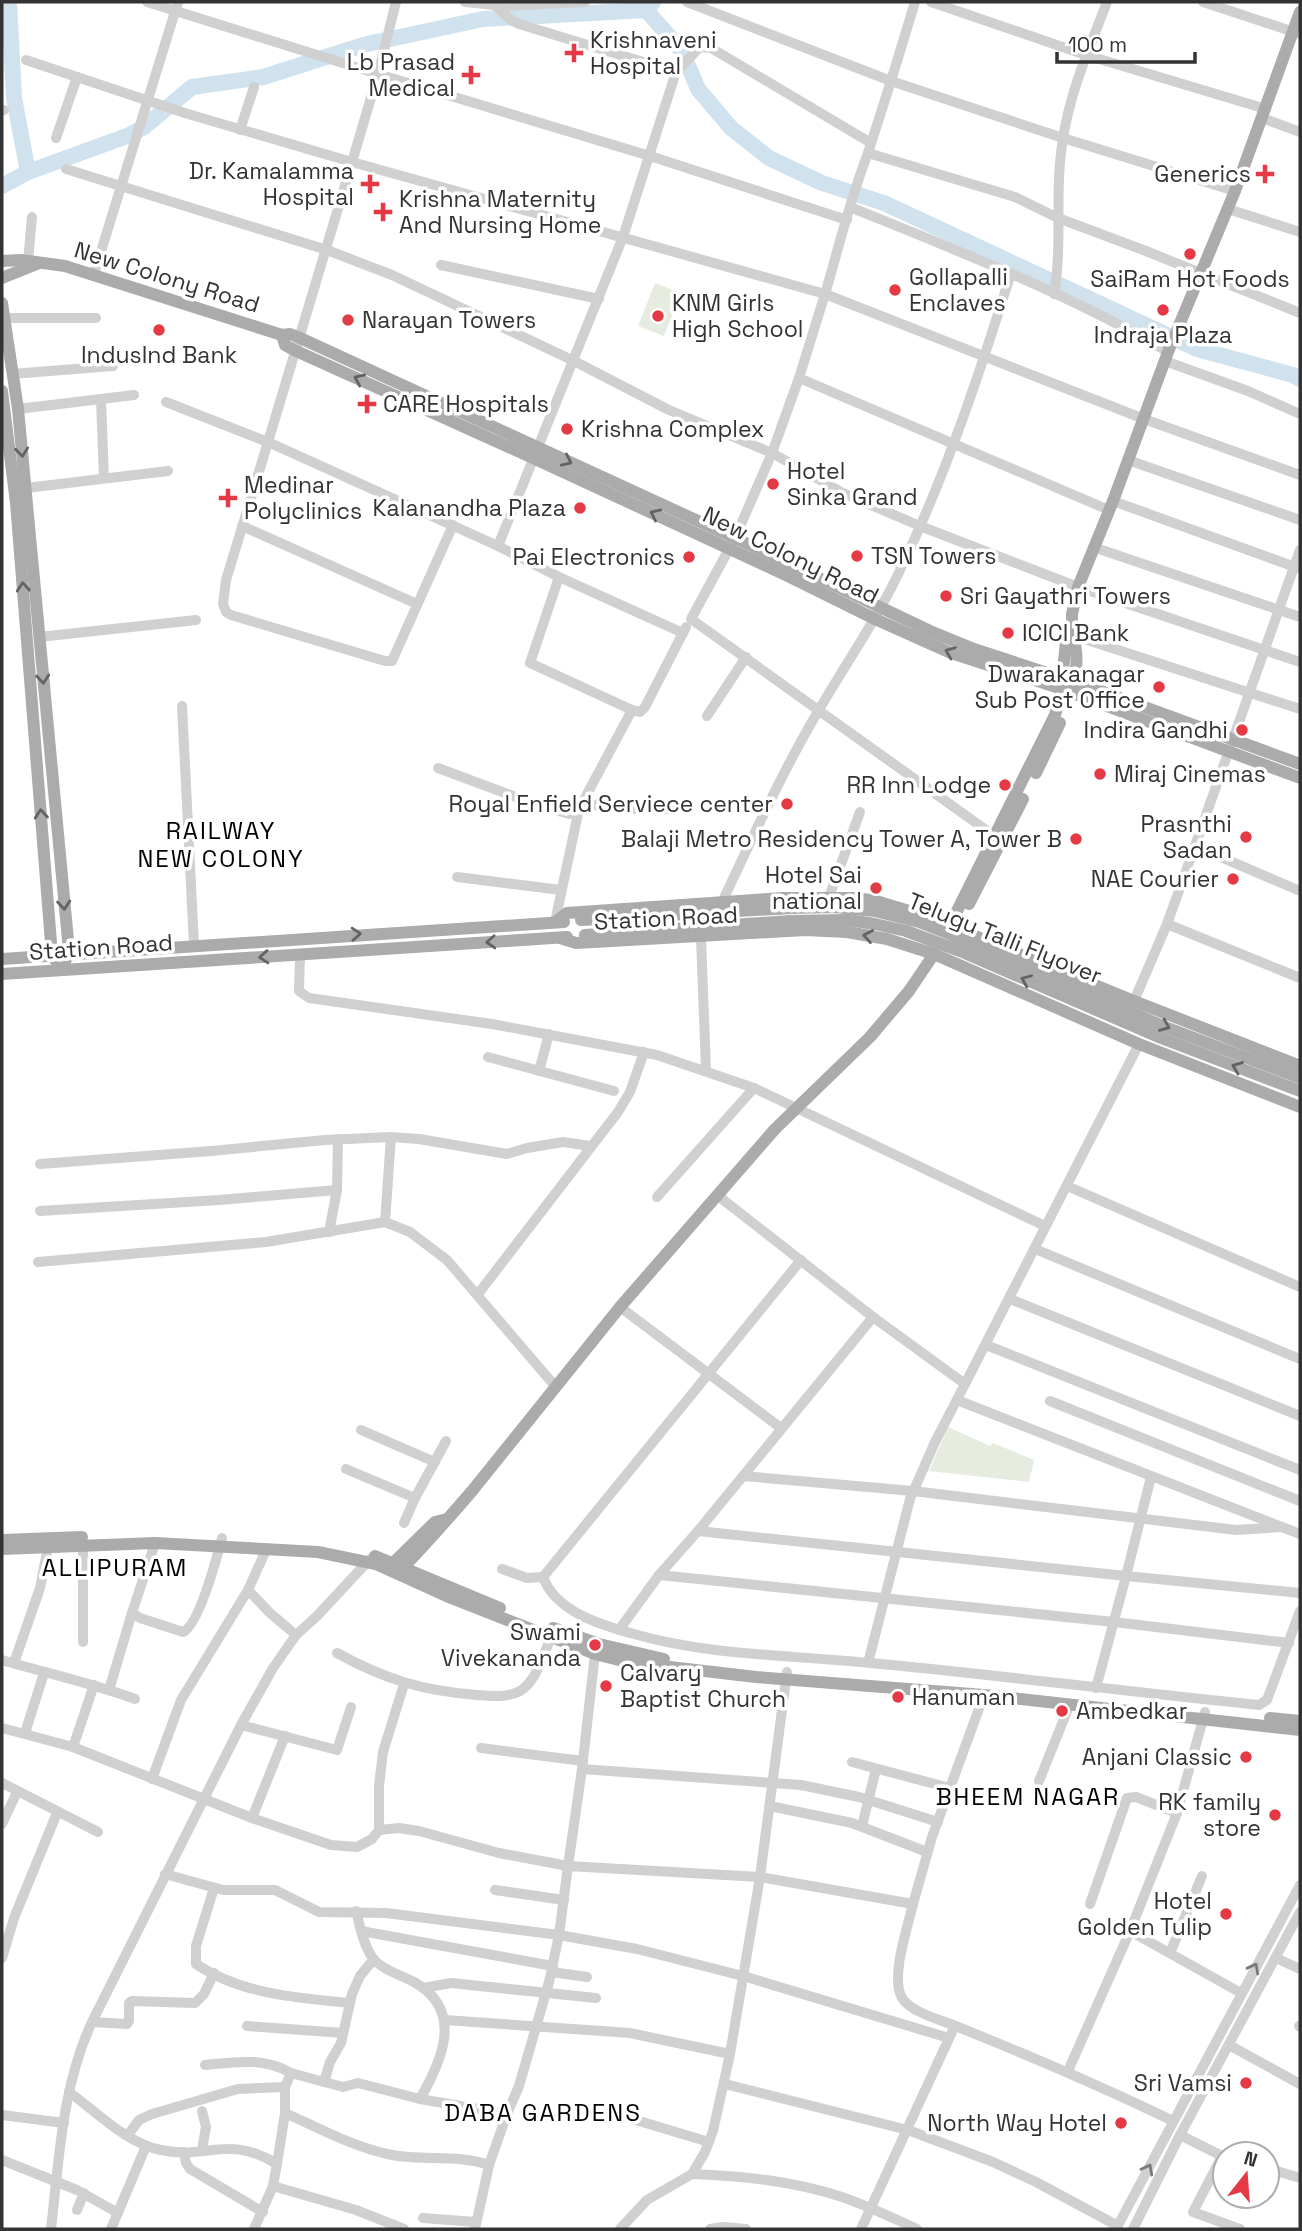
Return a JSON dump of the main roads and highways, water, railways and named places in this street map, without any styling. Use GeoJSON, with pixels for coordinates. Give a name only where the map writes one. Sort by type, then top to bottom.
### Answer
{"type":"FeatureCollection","features":[{"type":"Feature","properties":{"kind":"main road"},"geometry":{"type":"LineString","coordinates":[[952,927],[953,919],[1052,742],[1067,685],[1066,642],[1072,635],[1072,614],[1078,587],[1297,33],[1300,12]]}},
{"type":"Feature","properties":{"kind":"main road","name":"New Colony Road"},"geometry":{"type":"LineString","coordinates":[[2,261],[65,266],[282,335],[298,337],[879,614],[1300,778]]}},
{"type":"Feature","properties":{"kind":"main road"},"geometry":{"type":"LineString","coordinates":[[2,278],[33,263]]}},
{"type":"Feature","properties":{"kind":"main road"},"geometry":{"type":"LineString","coordinates":[[2,303],[18,408],[68,954],[62,970]]}},
{"type":"Feature","properties":{"kind":"main road","name":"New Colony Road"},"geometry":{"type":"LineString","coordinates":[[282,335],[285,345],[294,350],[536,452]]}},
{"type":"Feature","properties":{"kind":"main road"},"geometry":{"type":"LineString","coordinates":[[2,391],[17,516],[52,955],[62,970]]}},
{"type":"Feature","properties":{"kind":"main road","name":"New Colony Road"},"geometry":{"type":"LineString","coordinates":[[1067,685],[1233,739],[1300,764]]}},
{"type":"Feature","properties":{"kind":"main road"},"geometry":{"type":"LineString","coordinates":[[555,922],[567,913],[722,902],[829,897],[876,901],[952,927],[1134,1002],[1300,1066]]}},
{"type":"Feature","properties":{"kind":"main road","name":"Telugu Talli Flyover"},"geometry":{"type":"LineString","coordinates":[[555,922],[792,908],[834,907],[875,911],[919,922],[947,933],[1165,1027],[1300,1078]]}},
{"type":"Feature","properties":{"kind":"main road","name":"Telugu Talli Flyover"},"geometry":{"type":"LineString","coordinates":[[559,937],[790,921],[848,920],[875,924],[906,931],[960,951],[1161,1038],[1300,1091]]}},
{"type":"Feature","properties":{"kind":"main road","name":"Station Road"},"geometry":{"type":"LineString","coordinates":[[2,959],[555,922]]}},
{"type":"Feature","properties":{"kind":"main road","name":"Station Road"},"geometry":{"type":"LineString","coordinates":[[2,974],[559,937],[576,943],[805,930],[848,932],[887,939],[934,954],[1139,1044],[1300,1107]]}},
{"type":"Feature","properties":{"kind":"main road"},"geometry":{"type":"LineString","coordinates":[[396,1568],[435,1522],[447,1519],[472,1491],[621,1307],[775,1129],[870,1037],[909,992],[934,954]]}},
{"type":"Feature","properties":{"kind":"main road"},"geometry":{"type":"LineString","coordinates":[[2,1540],[111,1536],[221,1542],[366,1557]]}},
{"type":"Feature","properties":{"kind":"main road"},"geometry":{"type":"LineString","coordinates":[[2,1549],[155,1543],[310,1543],[366,1557],[618,1649],[688,1663],[787,1676],[1070,1704],[1300,1721]]}},
{"type":"Feature","properties":{"kind":"main road"},"geometry":{"type":"LineString","coordinates":[[396,1568],[470,1605],[595,1654],[627,1662],[674,1669],[907,1681],[1300,1730]]}},
{"type":"Feature","properties":{"kind":"waterway"},"geometry":{"type":"LineString","coordinates":[[9,2],[14,98],[28,172]]}},
{"type":"Feature","properties":{"kind":"waterway"},"geometry":{"type":"LineString","coordinates":[[2,186],[28,172],[127,136],[144,127],[192,87],[263,77],[367,44],[483,19],[646,10],[653,2]]}},
{"type":"Feature","properties":{"kind":"waterway"},"geometry":{"type":"LineString","coordinates":[[646,10],[682,51],[698,89],[731,128],[769,158],[822,183],[884,203],[1197,349],[1300,379]]}},
{"type":"Feature","properties":{"kind":"place","name":"Krishnaveni Hospital"},"geometry":{"type":"Point","coordinates":[574,53]}},
{"type":"Feature","properties":{"kind":"place","name":"Lb Prasad Medical"},"geometry":{"type":"Point","coordinates":[471,75]}},
{"type":"Feature","properties":{"kind":"place","name":"Generics"},"geometry":{"type":"Point","coordinates":[1265,174]}},
{"type":"Feature","properties":{"kind":"place","name":"Dr. Kamalamma Hospital"},"geometry":{"type":"Point","coordinates":[370,184]}},
{"type":"Feature","properties":{"kind":"place","name":"Krishna Maternity And Nursing Home"},"geometry":{"type":"Point","coordinates":[383,212]}},
{"type":"Feature","properties":{"kind":"place","name":"SaiRam Hot Foods"},"geometry":{"type":"Point","coordinates":[1190,254]}},
{"type":"Feature","properties":{"kind":"place","name":"Gollapalli Enclaves"},"geometry":{"type":"Point","coordinates":[895,290]}},
{"type":"Feature","properties":{"kind":"place","name":"Indraja Plaza"},"geometry":{"type":"Point","coordinates":[1163,310]}},
{"type":"Feature","properties":{"kind":"place","name":"KNM Girls High School"},"geometry":{"type":"Point","coordinates":[658,316]}},
{"type":"Feature","properties":{"kind":"place","name":"Narayan Towers"},"geometry":{"type":"Point","coordinates":[348,320]}},
{"type":"Feature","properties":{"kind":"place","name":"IndusInd Bank"},"geometry":{"type":"Point","coordinates":[159,330]}},
{"type":"Feature","properties":{"kind":"place","name":"CARE Hospitals"},"geometry":{"type":"Point","coordinates":[367,404]}},
{"type":"Feature","properties":{"kind":"place","name":"Krishna Complex"},"geometry":{"type":"Point","coordinates":[567,429]}},
{"type":"Feature","properties":{"kind":"place","name":"Hotel Sinka Grand"},"geometry":{"type":"Point","coordinates":[773,484]}},
{"type":"Feature","properties":{"kind":"place","name":"Medinar Polyclinics"},"geometry":{"type":"Point","coordinates":[228,498]}},
{"type":"Feature","properties":{"kind":"place","name":"Kalanandha Plaza"},"geometry":{"type":"Point","coordinates":[580,508]}},
{"type":"Feature","properties":{"kind":"place","name":"TSN Towers"},"geometry":{"type":"Point","coordinates":[857,556]}},
{"type":"Feature","properties":{"kind":"place","name":"Pai Electronics"},"geometry":{"type":"Point","coordinates":[689,557]}},
{"type":"Feature","properties":{"kind":"place","name":"Sri Gayathri Towers"},"geometry":{"type":"Point","coordinates":[946,596]}},
{"type":"Feature","properties":{"kind":"place","name":"ICICI Bank"},"geometry":{"type":"Point","coordinates":[1008,633]}},
{"type":"Feature","properties":{"kind":"place","name":"Dwarakanagar Sub Post Office"},"geometry":{"type":"Point","coordinates":[1159,687]}},
{"type":"Feature","properties":{"kind":"place","name":"Indira Gandhi"},"geometry":{"type":"Point","coordinates":[1242,730]}},
{"type":"Feature","properties":{"kind":"place","name":"Miraj Cinemas"},"geometry":{"type":"Point","coordinates":[1100,774]}},
{"type":"Feature","properties":{"kind":"place","name":"RR Inn Lodge"},"geometry":{"type":"Point","coordinates":[1005,785]}},
{"type":"Feature","properties":{"kind":"place","name":"Royal Enfield Serviece center"},"geometry":{"type":"Point","coordinates":[787,804]}},
{"type":"Feature","properties":{"kind":"place","name":"Prasnthi Sadan"},"geometry":{"type":"Point","coordinates":[1246,837]}},
{"type":"Feature","properties":{"kind":"place","name":"Balaji Metro Residency Tower A, Tower B"},"geometry":{"type":"Point","coordinates":[1076,839]}},
{"type":"Feature","properties":{"kind":"place","name":"NAE Courier"},"geometry":{"type":"Point","coordinates":[1233,879]}},
{"type":"Feature","properties":{"kind":"place","name":"Hotel Sai national"},"geometry":{"type":"Point","coordinates":[876,888]}},
{"type":"Feature","properties":{"kind":"place","name":"Swami Vivekananda"},"geometry":{"type":"Point","coordinates":[595,1645]}},
{"type":"Feature","properties":{"kind":"place","name":"Calvary Baptist Church"},"geometry":{"type":"Point","coordinates":[606,1686]}},
{"type":"Feature","properties":{"kind":"place","name":"Hanuman"},"geometry":{"type":"Point","coordinates":[898,1697]}},
{"type":"Feature","properties":{"kind":"place","name":"Ambedkar"},"geometry":{"type":"Point","coordinates":[1062,1711]}},
{"type":"Feature","properties":{"kind":"place","name":"Anjani Classic"},"geometry":{"type":"Point","coordinates":[1246,1757]}},
{"type":"Feature","properties":{"kind":"place","name":"RK family store"},"geometry":{"type":"Point","coordinates":[1275,1815]}},
{"type":"Feature","properties":{"kind":"place","name":"Hotel Golden Tulip"},"geometry":{"type":"Point","coordinates":[1226,1914]}},
{"type":"Feature","properties":{"kind":"place","name":"Sri Vamsi"},"geometry":{"type":"Point","coordinates":[1246,2083]}},
{"type":"Feature","properties":{"kind":"place","name":"North Way Hotel"},"geometry":{"type":"Point","coordinates":[1121,2123]}},
{"type":"Feature","properties":{"kind":"district","name":"RAILWAY NEW COLONY"},"geometry":{"type":"Point","coordinates":[221,845]}},
{"type":"Feature","properties":{"kind":"district","name":"ALLIPURAM"},"geometry":{"type":"Point","coordinates":[115,1568]}},
{"type":"Feature","properties":{"kind":"district","name":"BHEEM NAGAR"},"geometry":{"type":"Point","coordinates":[1028,1797]}},
{"type":"Feature","properties":{"kind":"district","name":"DABA GARDENS"},"geometry":{"type":"Point","coordinates":[543,2113]}}]}
